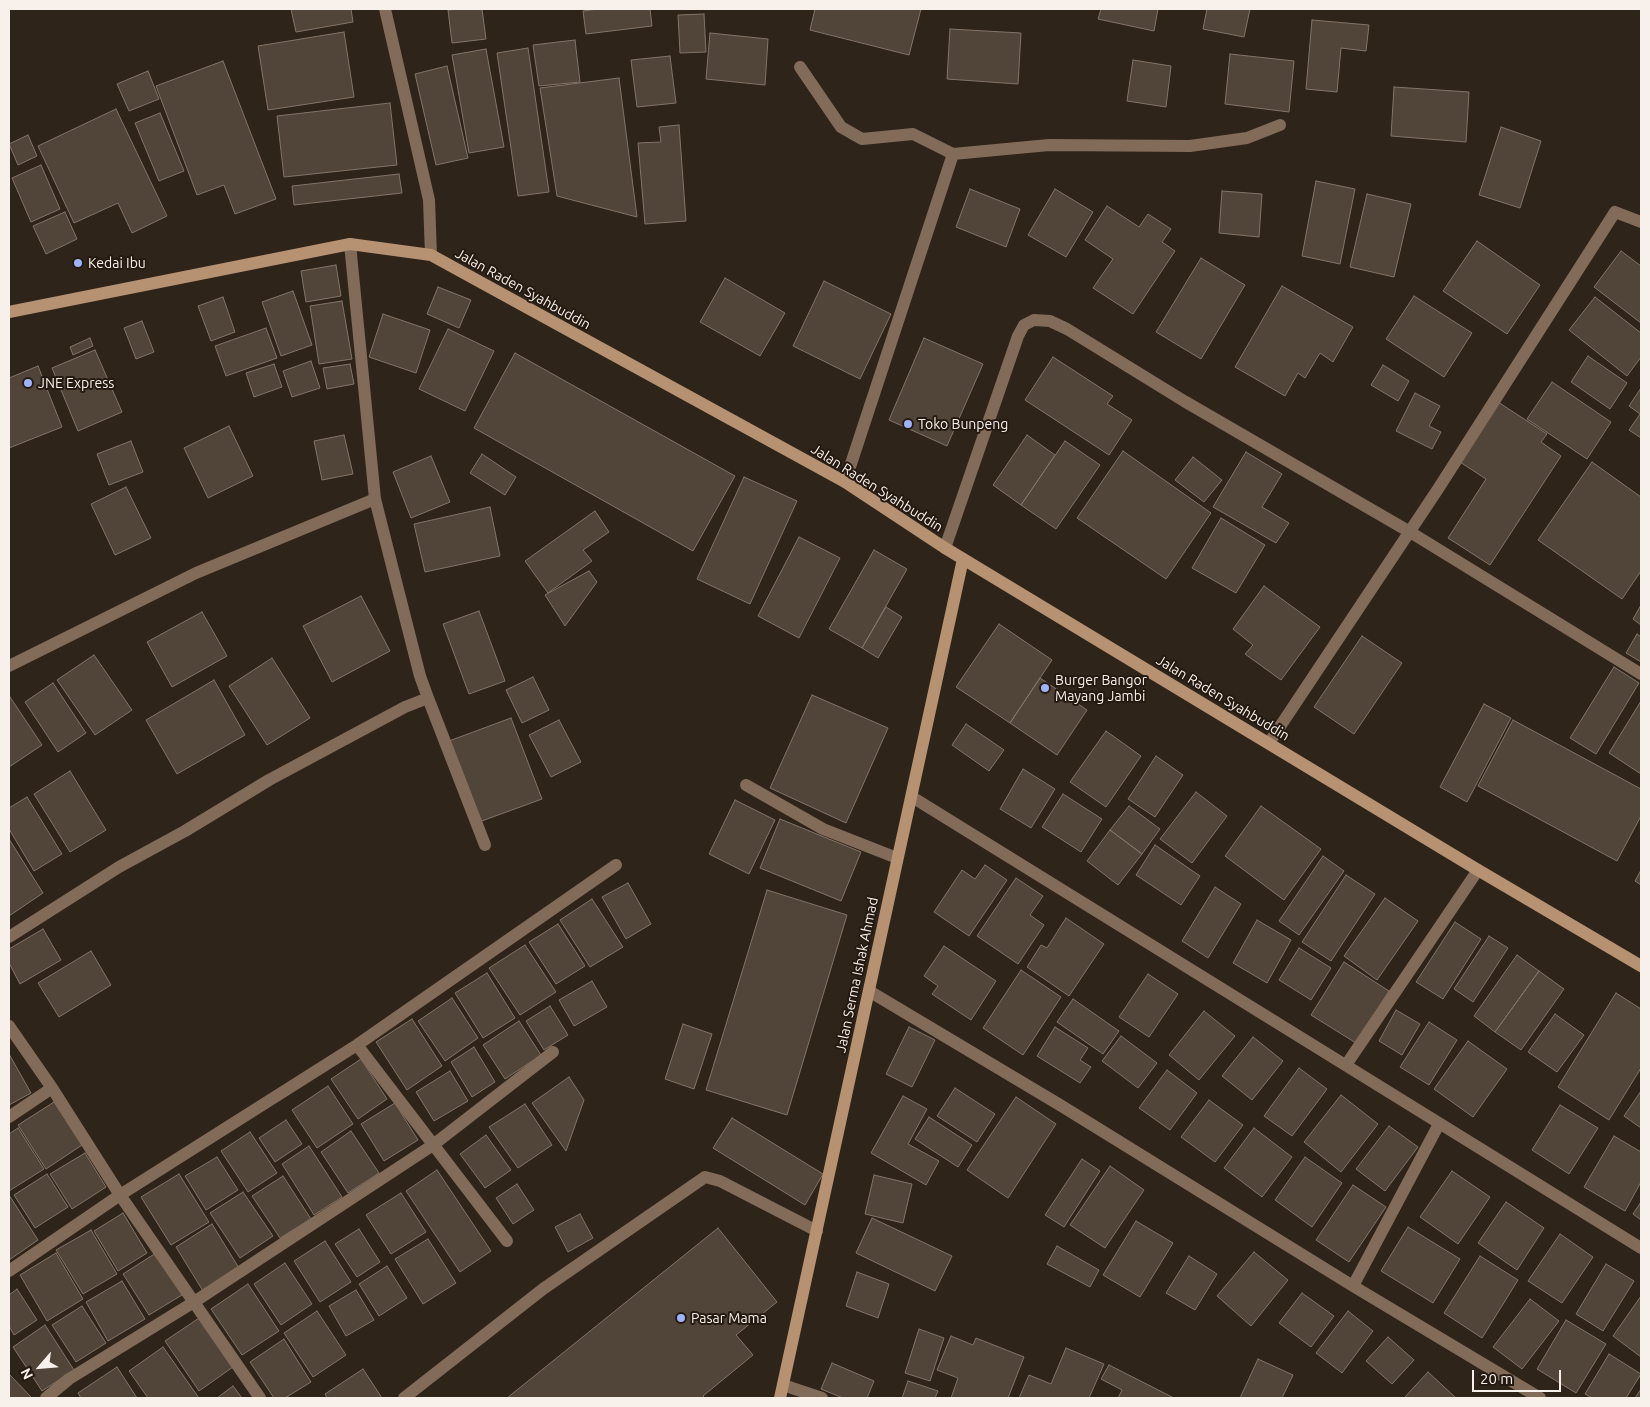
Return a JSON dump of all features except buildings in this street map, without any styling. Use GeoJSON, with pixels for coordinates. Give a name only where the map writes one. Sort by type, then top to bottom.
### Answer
{"type":"FeatureCollection","features":[{"type":"Feature","properties":{"kind":"main road","name":"Jalan Raden Syahbuddin"},"geometry":{"type":"LineString","coordinates":[[9,312],[350,244],[430,255],[845,482],[963,559],[1478,870],[1640,963]]}},
{"type":"Feature","properties":{"kind":"main road","name":"Jalan Serma Ishak Ahmad"},"geometry":{"type":"LineString","coordinates":[[780,1398],[963,559]]}},
{"type":"Feature","properties":{"kind":"street"},"geometry":{"type":"LineString","coordinates":[[385,9],[429,200],[430,255]]}},
{"type":"Feature","properties":{"kind":"street"},"geometry":{"type":"LineString","coordinates":[[800,67],[841,127],[862,139],[913,134],[953,154],[1049,145],[1190,146],[1247,138],[1280,125]]}},
{"type":"Feature","properties":{"kind":"street"},"geometry":{"type":"LineString","coordinates":[[845,482],[953,154]]}},
{"type":"Feature","properties":{"kind":"street"},"geometry":{"type":"LineString","coordinates":[[1269,743],[1410,532],[1615,212],[1641,222]]}},
{"type":"Feature","properties":{"kind":"street"},"geometry":{"type":"LineString","coordinates":[[350,244],[374,498],[420,676],[485,845]]}},
{"type":"Feature","properties":{"kind":"street"},"geometry":{"type":"LineString","coordinates":[[945,548],[1018,336],[1024,326],[1034,320],[1050,321],[1410,532],[1641,674]]}},
{"type":"Feature","properties":{"kind":"street"},"geometry":{"type":"LineString","coordinates":[[9,666],[196,573],[374,498]]}},
{"type":"Feature","properties":{"kind":"street"},"geometry":{"type":"LineString","coordinates":[[9,937],[119,867],[186,831],[269,780],[405,707],[428,698]]}},
{"type":"Feature","properties":{"kind":"street"},"geometry":{"type":"LineString","coordinates":[[746,785],[823,829],[898,858]]}},
{"type":"Feature","properties":{"kind":"street"},"geometry":{"type":"LineString","coordinates":[[912,797],[1641,1248]]}},
{"type":"Feature","properties":{"kind":"street"},"geometry":{"type":"LineString","coordinates":[[9,1271],[120,1195],[357,1045],[616,865]]}},
{"type":"Feature","properties":{"kind":"street"},"geometry":{"type":"LineString","coordinates":[[1346,1065],[1478,870]]}},
{"type":"Feature","properties":{"kind":"street"},"geometry":{"type":"LineString","coordinates":[[870,991],[1540,1398]]}},
{"type":"Feature","properties":{"kind":"street"},"geometry":{"type":"LineString","coordinates":[[9,1026],[52,1088],[120,1195],[260,1398]]}},
{"type":"Feature","properties":{"kind":"street"},"geometry":{"type":"LineString","coordinates":[[357,1045],[507,1241]]}},
{"type":"Feature","properties":{"kind":"street"},"geometry":{"type":"LineString","coordinates":[[46,1398],[69,1379],[194,1302],[432,1145],[554,1052]]}},
{"type":"Feature","properties":{"kind":"street"},"geometry":{"type":"LineString","coordinates":[[9,1117],[52,1088]]}},
{"type":"Feature","properties":{"kind":"street"},"geometry":{"type":"LineString","coordinates":[[1353,1286],[1439,1124]]}},
{"type":"Feature","properties":{"kind":"street"},"geometry":{"type":"LineString","coordinates":[[404,1398],[543,1289],[706,1177],[720,1181],[817,1231]]}},
{"type":"Feature","properties":{"kind":"street"},"geometry":{"type":"LineString","coordinates":[[783,1385],[822,1398]]}},
{"type":"Feature","properties":{"kind":"place","name":"Kedai Ibu"},"geometry":{"type":"Point","coordinates":[78,263]}},
{"type":"Feature","properties":{"kind":"place","name":"JNE Express"},"geometry":{"type":"Point","coordinates":[28,383]}},
{"type":"Feature","properties":{"kind":"place","name":"Toko Bunpeng"},"geometry":{"type":"Point","coordinates":[908,424]}},
{"type":"Feature","properties":{"kind":"place","name":"Burger Bangor Mayang Jambi"},"geometry":{"type":"Point","coordinates":[1045,688]}},
{"type":"Feature","properties":{"kind":"place","name":"Pasar Mama"},"geometry":{"type":"Point","coordinates":[681,1318]}}]}
